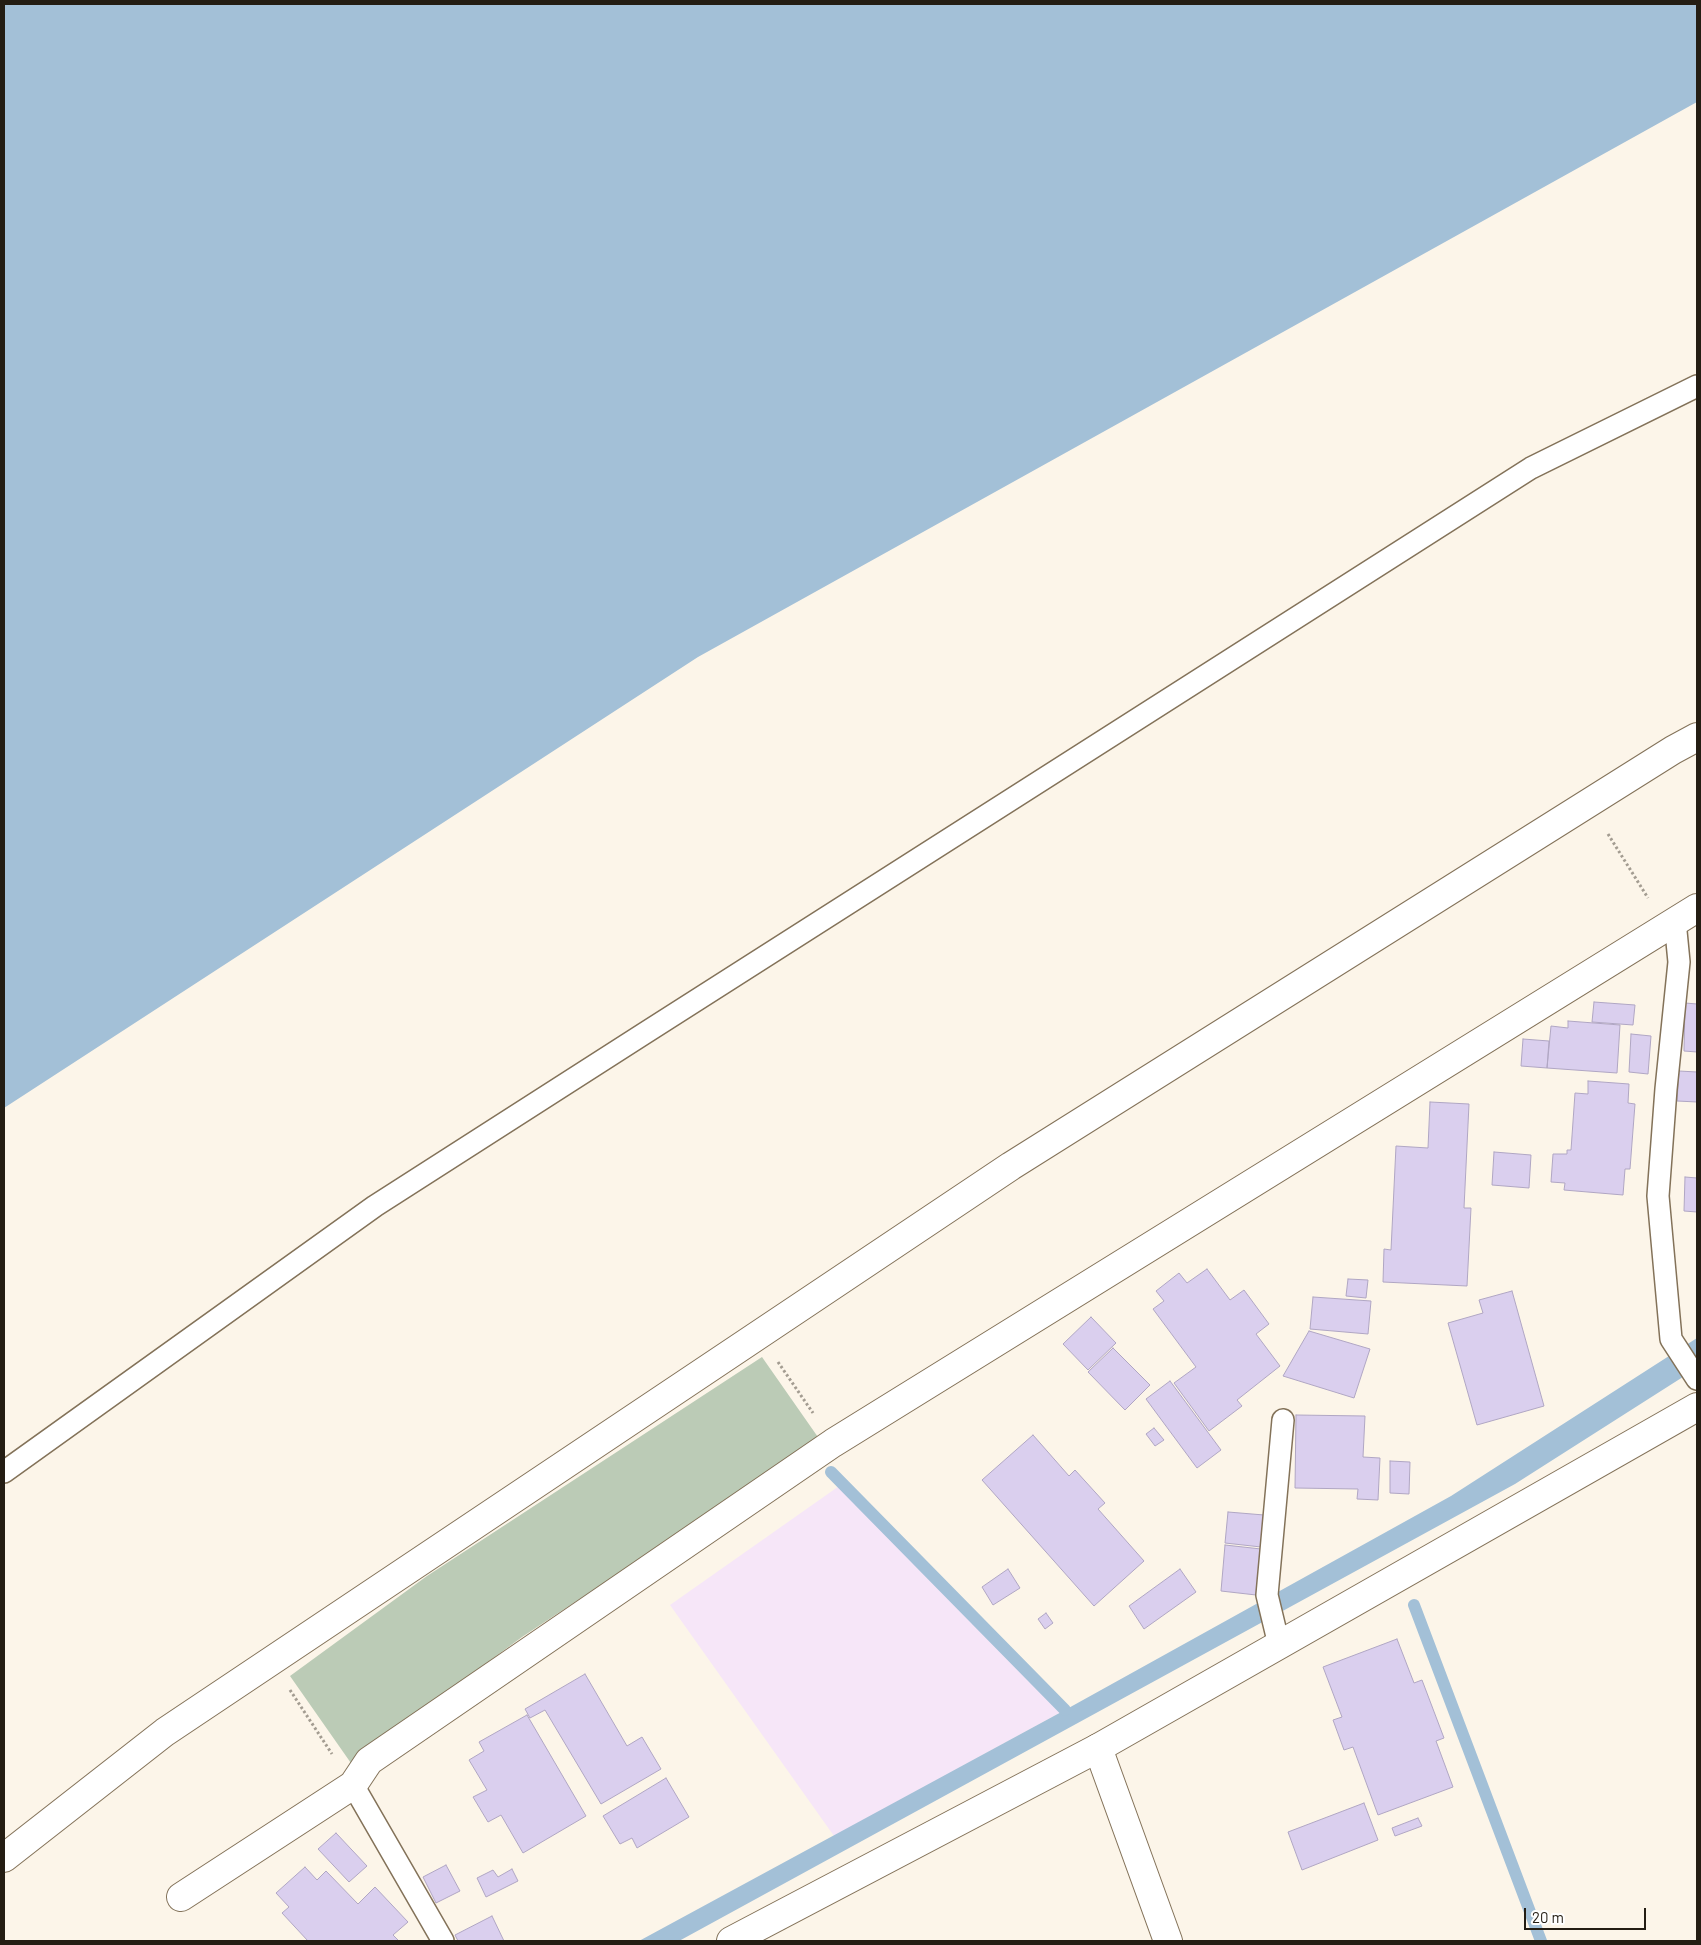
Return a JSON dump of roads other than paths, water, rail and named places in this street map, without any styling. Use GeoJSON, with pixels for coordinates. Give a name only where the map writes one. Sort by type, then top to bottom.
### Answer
{"type":"FeatureCollection","features":[{"type":"Feature","properties":{"kind":"street"},"geometry":{"type":"LineString","coordinates":[[4,1858],[165,1732],[1011,1166],[1697,737]]}},
{"type":"Feature","properties":{"kind":"street"},"geometry":{"type":"LineString","coordinates":[[181,1897],[353,1785],[369,1761],[832,1443],[1679,918]]}},
{"type":"Feature","properties":{"kind":"street"},"geometry":{"type":"LineString","coordinates":[[731,1941],[1098,1748],[1277,1635],[1697,1407]]}},
{"type":"Feature","properties":{"kind":"street"},"geometry":{"type":"LineString","coordinates":[[1098,1748],[1168,1941]]}},
{"type":"Feature","properties":{"kind":"lane"},"geometry":{"type":"LineString","coordinates":[[4,1472],[375,1206],[628,1043],[1531,468],[1697,386]]}},
{"type":"Feature","properties":{"kind":"lane"},"geometry":{"type":"LineString","coordinates":[[1679,918],[1679,962],[1666,1089],[1658,1196],[1671,1339],[1697,1379]]}},
{"type":"Feature","properties":{"kind":"lane"},"geometry":{"type":"LineString","coordinates":[[1277,1635],[1267,1595],[1283,1420]]}},
{"type":"Feature","properties":{"kind":"lane"},"geometry":{"type":"LineString","coordinates":[[353,1785],[443,1941]]}},
{"type":"Feature","properties":{"kind":"water"},"geometry":{"type":"Polygon","coordinates":[[[4,4],[1697,4],[1697,102],[698,657],[4,1108],[4,4]]]}},
{"type":"Feature","properties":{"kind":"water"},"geometry":{"type":"Polygon","coordinates":[[[1697,1338],[1697,1368],[1515,1484],[679,1941],[639,1941],[1065,1710],[1451,1496],[1697,1338]]]}},
{"type":"Feature","properties":{"kind":"waterway"},"geometry":{"type":"LineString","coordinates":[[831,1472],[1065,1710]]}},
{"type":"Feature","properties":{"kind":"waterway"},"geometry":{"type":"LineString","coordinates":[[1414,1605],[1541,1941]]}}]}
